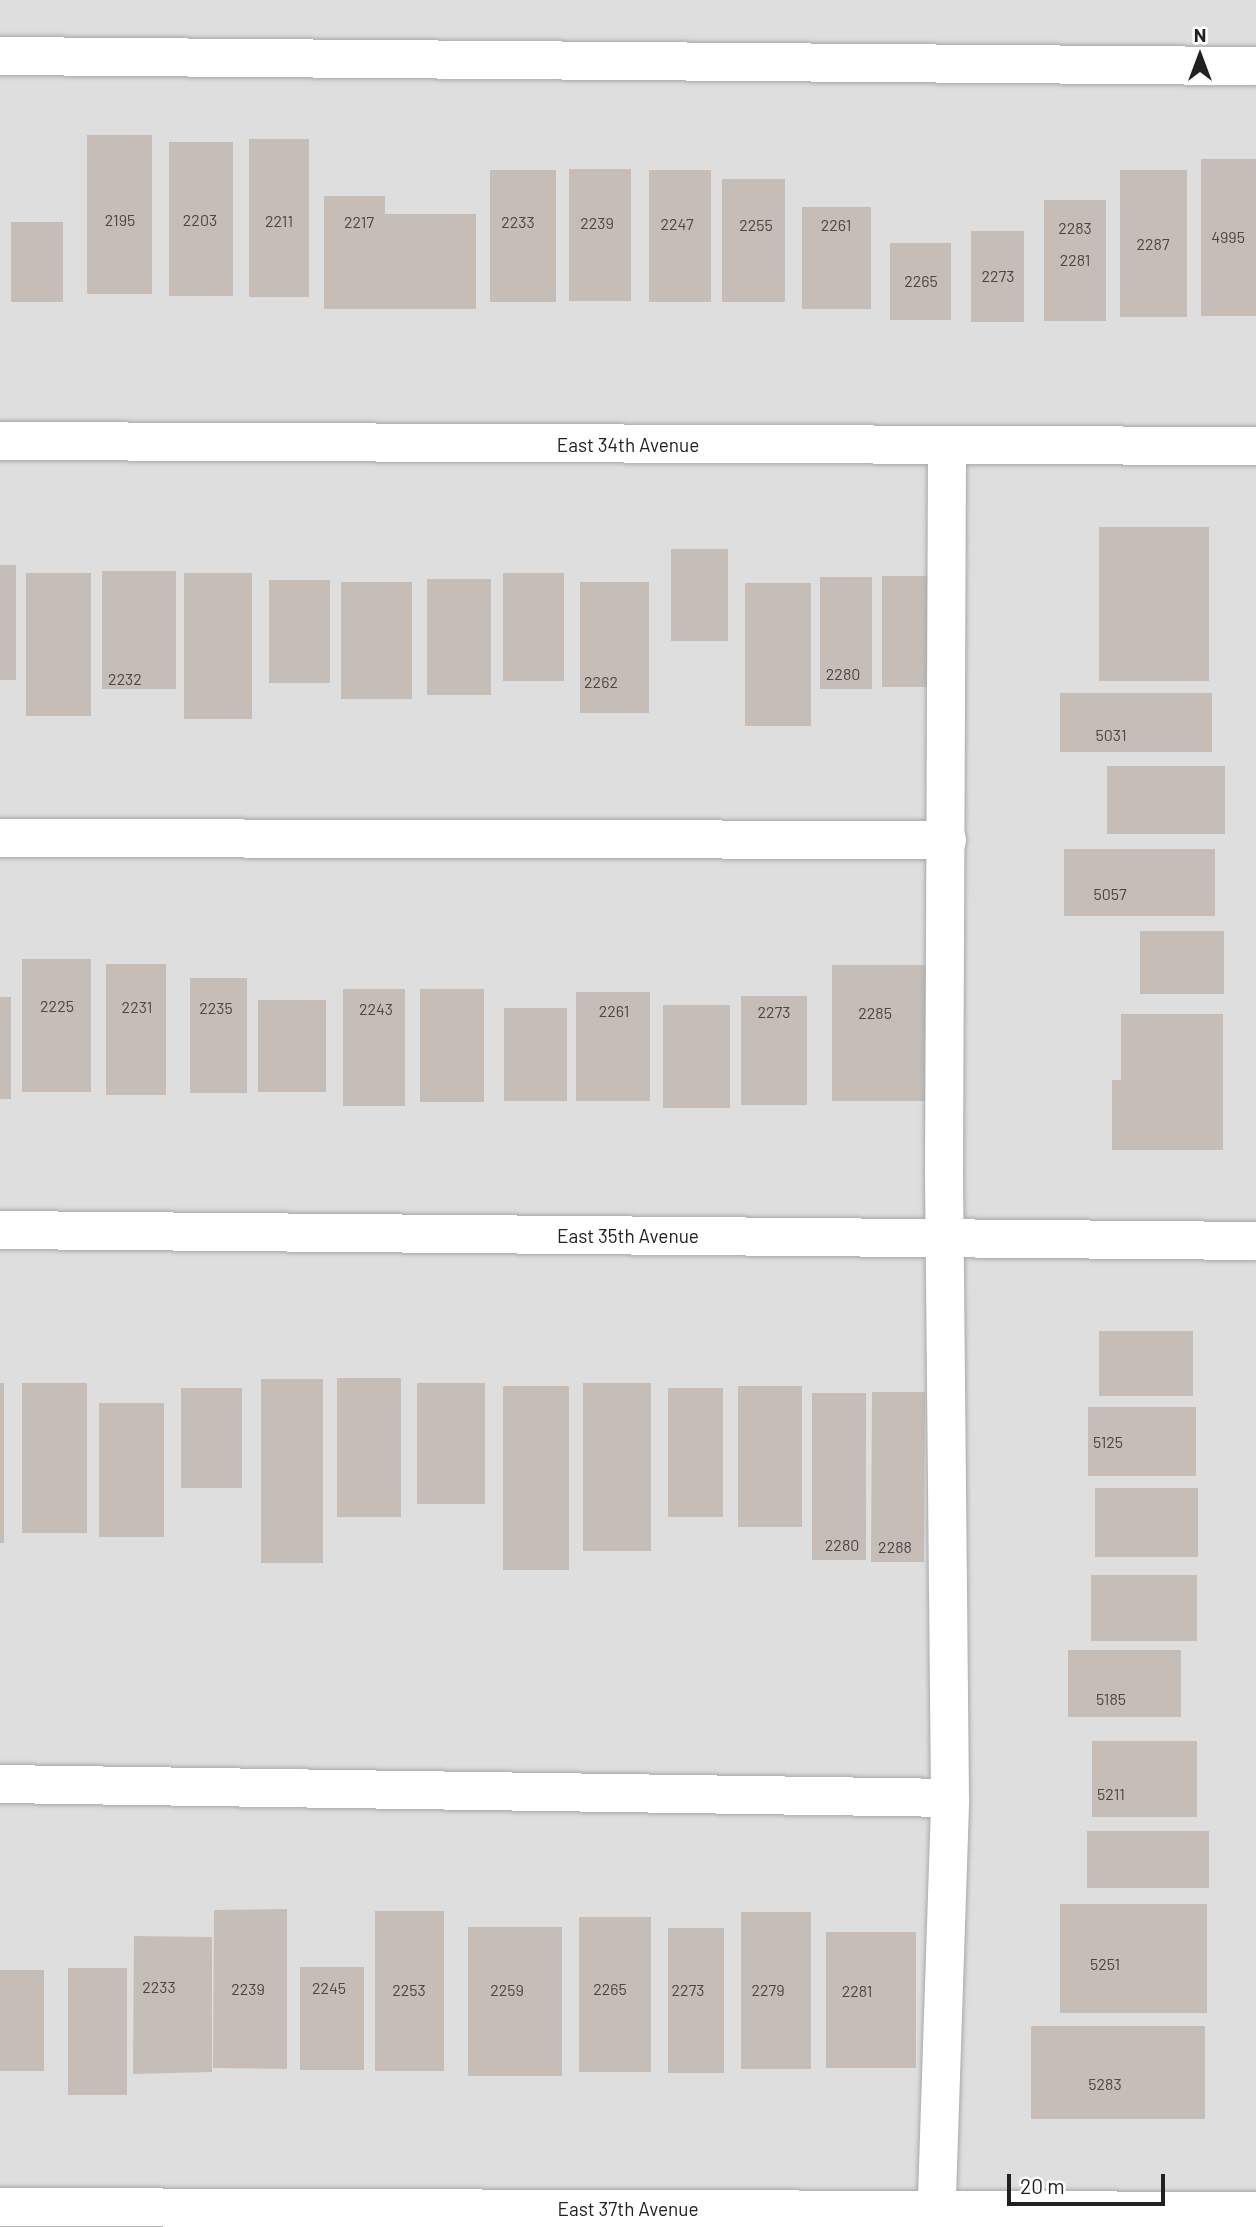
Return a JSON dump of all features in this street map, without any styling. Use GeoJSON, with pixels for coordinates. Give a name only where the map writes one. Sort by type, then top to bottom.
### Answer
{"type":"FeatureCollection","features":[{"type":"Feature","properties":{"kind":"street"},"geometry":{"type":"LineString","coordinates":[[0,56],[1256,66]]}},
{"type":"Feature","properties":{"kind":"street","name":"East 34th Avenue"},"geometry":{"type":"LineString","coordinates":[[0,441],[947,448],[1256,446]]}},
{"type":"Feature","properties":{"kind":"street"},"geometry":{"type":"LineString","coordinates":[[936,2219],[950,1798],[946,1238],[947,448]]}},
{"type":"Feature","properties":{"kind":"street"},"geometry":{"type":"LineString","coordinates":[[0,838],[947,840]]}},
{"type":"Feature","properties":{"kind":"street","name":"East 35th Avenue"},"geometry":{"type":"LineString","coordinates":[[0,1230],[1256,1241]]}},
{"type":"Feature","properties":{"kind":"street"},"geometry":{"type":"LineString","coordinates":[[0,1784],[950,1798]]}},
{"type":"Feature","properties":{"kind":"street","name":"East 37th Avenue"},"geometry":{"type":"LineString","coordinates":[[0,2207],[936,2219],[1256,2211]]}},
{"type":"Feature","properties":{"kind":"shaded area"},"geometry":{"type":"Polygon","coordinates":[[[0,0],[1256,0],[1256,2227],[0,2227],[0,0]]]}},
{"type":"Feature","properties":{"kind":"building"},"geometry":{"type":"Polygon","coordinates":[[[87,135],[152,135],[152,294],[87,294],[87,135]]]}},
{"type":"Feature","properties":{"kind":"building"},"geometry":{"type":"Polygon","coordinates":[[[249,139],[309,139],[309,297],[249,297],[249,139]]]}},
{"type":"Feature","properties":{"kind":"building"},"geometry":{"type":"Polygon","coordinates":[[[169,142],[233,142],[233,296],[169,296],[169,142]]]}},
{"type":"Feature","properties":{"kind":"building"},"geometry":{"type":"Polygon","coordinates":[[[1201,159],[1256,159],[1256,316],[1201,316],[1201,159]]]}},
{"type":"Feature","properties":{"kind":"building"},"geometry":{"type":"Polygon","coordinates":[[[569,169],[631,169],[631,301],[569,301],[569,169]]]}},
{"type":"Feature","properties":{"kind":"building"},"geometry":{"type":"Polygon","coordinates":[[[490,170],[556,170],[556,302],[490,302],[490,170]]]}},
{"type":"Feature","properties":{"kind":"building"},"geometry":{"type":"Polygon","coordinates":[[[649,170],[711,170],[711,302],[649,302],[649,170]]]}},
{"type":"Feature","properties":{"kind":"building"},"geometry":{"type":"Polygon","coordinates":[[[1120,170],[1187,170],[1187,317],[1120,317],[1120,170]]]}},
{"type":"Feature","properties":{"kind":"building"},"geometry":{"type":"Polygon","coordinates":[[[722,179],[785,179],[785,302],[722,302],[722,179]]]}},
{"type":"Feature","properties":{"kind":"building"},"geometry":{"type":"Polygon","coordinates":[[[324,196],[385,196],[385,214],[476,214],[476,309],[324,309],[324,196]]]}},
{"type":"Feature","properties":{"kind":"building"},"geometry":{"type":"Polygon","coordinates":[[[1044,200],[1106,200],[1106,321],[1044,321],[1044,200]]]}},
{"type":"Feature","properties":{"kind":"building"},"geometry":{"type":"Polygon","coordinates":[[[802,207],[871,207],[871,309],[802,309],[802,207]]]}},
{"type":"Feature","properties":{"kind":"building"},"geometry":{"type":"Polygon","coordinates":[[[11,222],[63,222],[63,302],[11,302],[11,222]]]}},
{"type":"Feature","properties":{"kind":"building"},"geometry":{"type":"Polygon","coordinates":[[[971,231],[1024,231],[1024,322],[971,322],[971,231]]]}},
{"type":"Feature","properties":{"kind":"building"},"geometry":{"type":"Polygon","coordinates":[[[890,243],[951,243],[951,320],[890,320],[890,243]]]}},
{"type":"Feature","properties":{"kind":"building"},"geometry":{"type":"Polygon","coordinates":[[[1099,527],[1209,527],[1209,681],[1099,681],[1099,527]]]}},
{"type":"Feature","properties":{"kind":"building"},"geometry":{"type":"Polygon","coordinates":[[[671,549],[728,549],[728,641],[671,641],[671,549]]]}},
{"type":"Feature","properties":{"kind":"building"},"geometry":{"type":"Polygon","coordinates":[[[0,565],[16,565],[16,680],[0,680],[0,565]]]}},
{"type":"Feature","properties":{"kind":"building"},"geometry":{"type":"Polygon","coordinates":[[[102,571],[176,571],[176,689],[102,689],[102,571]]]}},
{"type":"Feature","properties":{"kind":"building"},"geometry":{"type":"Polygon","coordinates":[[[26,573],[91,573],[91,716],[26,716],[26,573]]]}},
{"type":"Feature","properties":{"kind":"building"},"geometry":{"type":"Polygon","coordinates":[[[184,573],[252,573],[252,719],[184,719],[184,573]]]}},
{"type":"Feature","properties":{"kind":"building"},"geometry":{"type":"Polygon","coordinates":[[[503,573],[564,573],[564,681],[503,681],[503,573]]]}},
{"type":"Feature","properties":{"kind":"building"},"geometry":{"type":"Polygon","coordinates":[[[882,576],[933,576],[933,687],[882,687],[882,576]]]}},
{"type":"Feature","properties":{"kind":"building"},"geometry":{"type":"Polygon","coordinates":[[[820,577],[872,577],[872,689],[820,689],[820,577]]]}},
{"type":"Feature","properties":{"kind":"building"},"geometry":{"type":"Polygon","coordinates":[[[427,579],[491,579],[491,695],[427,695],[427,579]]]}},
{"type":"Feature","properties":{"kind":"building"},"geometry":{"type":"Polygon","coordinates":[[[269,580],[330,580],[330,683],[269,683],[269,580]]]}},
{"type":"Feature","properties":{"kind":"building"},"geometry":{"type":"Polygon","coordinates":[[[341,582],[412,582],[412,699],[341,699],[341,582]]]}},
{"type":"Feature","properties":{"kind":"building"},"geometry":{"type":"Polygon","coordinates":[[[580,582],[649,582],[649,713],[580,713],[580,582]]]}},
{"type":"Feature","properties":{"kind":"building"},"geometry":{"type":"Polygon","coordinates":[[[745,583],[811,583],[811,726],[745,726],[745,583]]]}},
{"type":"Feature","properties":{"kind":"building"},"geometry":{"type":"Polygon","coordinates":[[[1060,693],[1212,693],[1212,752],[1060,752],[1060,693]]]}},
{"type":"Feature","properties":{"kind":"building"},"geometry":{"type":"Polygon","coordinates":[[[1107,766],[1225,766],[1225,834],[1107,834],[1107,766]]]}},
{"type":"Feature","properties":{"kind":"building"},"geometry":{"type":"Polygon","coordinates":[[[1064,849],[1215,849],[1215,916],[1064,916],[1064,849]]]}},
{"type":"Feature","properties":{"kind":"building"},"geometry":{"type":"Polygon","coordinates":[[[1140,931],[1224,931],[1224,994],[1140,994],[1140,931]]]}},
{"type":"Feature","properties":{"kind":"building"},"geometry":{"type":"Polygon","coordinates":[[[22,959],[91,959],[91,1092],[22,1092],[22,959]]]}},
{"type":"Feature","properties":{"kind":"building"},"geometry":{"type":"Polygon","coordinates":[[[106,964],[166,964],[166,1095],[106,1095],[106,964]]]}},
{"type":"Feature","properties":{"kind":"building"},"geometry":{"type":"Polygon","coordinates":[[[832,965],[928,965],[928,1101],[832,1101],[832,965]]]}},
{"type":"Feature","properties":{"kind":"building"},"geometry":{"type":"Polygon","coordinates":[[[190,978],[247,978],[247,1093],[190,1093],[190,978]]]}},
{"type":"Feature","properties":{"kind":"building"},"geometry":{"type":"Polygon","coordinates":[[[343,989],[405,989],[405,1106],[343,1106],[343,989]]]}},
{"type":"Feature","properties":{"kind":"building"},"geometry":{"type":"Polygon","coordinates":[[[420,989],[484,989],[484,1102],[420,1102],[420,989]]]}},
{"type":"Feature","properties":{"kind":"building"},"geometry":{"type":"Polygon","coordinates":[[[576,992],[650,992],[650,1101],[576,1101],[576,992]]]}},
{"type":"Feature","properties":{"kind":"building"},"geometry":{"type":"Polygon","coordinates":[[[741,996],[807,996],[807,1105],[741,1105],[741,996]]]}},
{"type":"Feature","properties":{"kind":"building"},"geometry":{"type":"Polygon","coordinates":[[[0,997],[11,997],[11,1099],[0,1099],[0,997]]]}},
{"type":"Feature","properties":{"kind":"building"},"geometry":{"type":"Polygon","coordinates":[[[258,1000],[326,1000],[326,1092],[258,1092],[258,1000]]]}},
{"type":"Feature","properties":{"kind":"building"},"geometry":{"type":"Polygon","coordinates":[[[663,1005],[730,1005],[730,1108],[663,1108],[663,1005]]]}},
{"type":"Feature","properties":{"kind":"building"},"geometry":{"type":"Polygon","coordinates":[[[504,1008],[567,1008],[567,1101],[504,1101],[504,1008]]]}},
{"type":"Feature","properties":{"kind":"building"},"geometry":{"type":"Polygon","coordinates":[[[1121,1014],[1223,1014],[1223,1150],[1112,1150],[1112,1080],[1121,1080],[1121,1014]]]}},
{"type":"Feature","properties":{"kind":"building"},"geometry":{"type":"Polygon","coordinates":[[[1099,1331],[1193,1331],[1193,1396],[1099,1396],[1099,1331]]]}},
{"type":"Feature","properties":{"kind":"building"},"geometry":{"type":"Polygon","coordinates":[[[337,1378],[401,1378],[401,1517],[337,1517],[337,1378]]]}},
{"type":"Feature","properties":{"kind":"building"},"geometry":{"type":"Polygon","coordinates":[[[261,1379],[323,1379],[323,1563],[261,1563],[261,1379]]]}},
{"type":"Feature","properties":{"kind":"building"},"geometry":{"type":"Polygon","coordinates":[[[0,1383],[4,1383],[4,1543],[0,1543],[0,1383]]]}},
{"type":"Feature","properties":{"kind":"building"},"geometry":{"type":"Polygon","coordinates":[[[22,1383],[87,1383],[87,1533],[22,1533],[22,1383]]]}},
{"type":"Feature","properties":{"kind":"building"},"geometry":{"type":"Polygon","coordinates":[[[417,1383],[485,1383],[485,1504],[417,1504],[417,1383]]]}},
{"type":"Feature","properties":{"kind":"building"},"geometry":{"type":"Polygon","coordinates":[[[583,1383],[651,1383],[651,1551],[583,1551],[583,1383]]]}},
{"type":"Feature","properties":{"kind":"building"},"geometry":{"type":"Polygon","coordinates":[[[503,1386],[569,1386],[569,1570],[503,1570],[503,1386]]]}},
{"type":"Feature","properties":{"kind":"building"},"geometry":{"type":"Polygon","coordinates":[[[738,1386],[802,1386],[802,1527],[738,1527],[738,1386]]]}},
{"type":"Feature","properties":{"kind":"building"},"geometry":{"type":"Polygon","coordinates":[[[181,1388],[242,1388],[242,1488],[181,1488],[181,1388]]]}},
{"type":"Feature","properties":{"kind":"building"},"geometry":{"type":"Polygon","coordinates":[[[668,1388],[723,1388],[723,1517],[668,1517],[668,1388]]]}},
{"type":"Feature","properties":{"kind":"building"},"geometry":{"type":"Polygon","coordinates":[[[872,1392],[925,1392],[924,1562],[871,1562],[872,1392]]]}},
{"type":"Feature","properties":{"kind":"building"},"geometry":{"type":"Polygon","coordinates":[[[812,1393],[866,1393],[866,1560],[812,1560],[812,1393]]]}},
{"type":"Feature","properties":{"kind":"building"},"geometry":{"type":"Polygon","coordinates":[[[99,1403],[164,1403],[164,1537],[99,1537],[99,1403]]]}},
{"type":"Feature","properties":{"kind":"building"},"geometry":{"type":"Polygon","coordinates":[[[1088,1407],[1196,1407],[1196,1476],[1088,1476],[1088,1407]]]}},
{"type":"Feature","properties":{"kind":"building"},"geometry":{"type":"Polygon","coordinates":[[[1095,1488],[1198,1488],[1198,1557],[1095,1557],[1095,1488]]]}},
{"type":"Feature","properties":{"kind":"building"},"geometry":{"type":"Polygon","coordinates":[[[1091,1575],[1197,1575],[1197,1641],[1091,1641],[1091,1575]]]}},
{"type":"Feature","properties":{"kind":"building"},"geometry":{"type":"Polygon","coordinates":[[[1068,1650],[1181,1650],[1181,1717],[1068,1717],[1068,1650]]]}},
{"type":"Feature","properties":{"kind":"building"},"geometry":{"type":"Polygon","coordinates":[[[1092,1741],[1197,1741],[1197,1817],[1092,1817],[1092,1741]]]}},
{"type":"Feature","properties":{"kind":"building"},"geometry":{"type":"Polygon","coordinates":[[[1087,1831],[1209,1831],[1209,1888],[1087,1888],[1087,1831]]]}},
{"type":"Feature","properties":{"kind":"building"},"geometry":{"type":"Polygon","coordinates":[[[1060,1904],[1207,1904],[1207,2013],[1060,2013],[1060,1904]]]}},
{"type":"Feature","properties":{"kind":"building"},"geometry":{"type":"Polygon","coordinates":[[[287,1909],[287,2069],[213,2068],[214,1910],[287,1909]]]}},
{"type":"Feature","properties":{"kind":"building"},"geometry":{"type":"Polygon","coordinates":[[[375,1911],[444,1911],[444,2071],[375,2071],[375,1911]]]}},
{"type":"Feature","properties":{"kind":"building"},"geometry":{"type":"Polygon","coordinates":[[[741,1912],[811,1912],[811,2069],[741,2069],[741,1912]]]}},
{"type":"Feature","properties":{"kind":"building"},"geometry":{"type":"Polygon","coordinates":[[[579,1917],[651,1917],[651,2072],[579,2072],[579,1917]]]}},
{"type":"Feature","properties":{"kind":"building"},"geometry":{"type":"Polygon","coordinates":[[[468,1927],[562,1927],[562,2076],[468,2076],[468,1927]]]}},
{"type":"Feature","properties":{"kind":"building"},"geometry":{"type":"Polygon","coordinates":[[[668,1928],[724,1928],[724,2073],[668,2073],[668,1928]]]}},
{"type":"Feature","properties":{"kind":"building"},"geometry":{"type":"Polygon","coordinates":[[[826,1932],[916,1932],[916,2068],[826,2068],[826,1932]]]}},
{"type":"Feature","properties":{"kind":"building"},"geometry":{"type":"Polygon","coordinates":[[[134,1936],[212,1937],[212,2072],[133,2074],[134,1936]]]}},
{"type":"Feature","properties":{"kind":"building"},"geometry":{"type":"Polygon","coordinates":[[[300,1967],[364,1967],[364,2070],[300,2070],[300,1967]]]}},
{"type":"Feature","properties":{"kind":"building"},"geometry":{"type":"Polygon","coordinates":[[[68,1968],[127,1968],[127,2095],[68,2095],[68,1968]]]}},
{"type":"Feature","properties":{"kind":"building"},"geometry":{"type":"Polygon","coordinates":[[[0,1970],[44,1970],[44,2071],[0,2071],[0,1970]]]}},
{"type":"Feature","properties":{"kind":"building"},"geometry":{"type":"Polygon","coordinates":[[[1031,2026],[1205,2026],[1205,2119],[1031,2119],[1031,2026]]]}}]}
